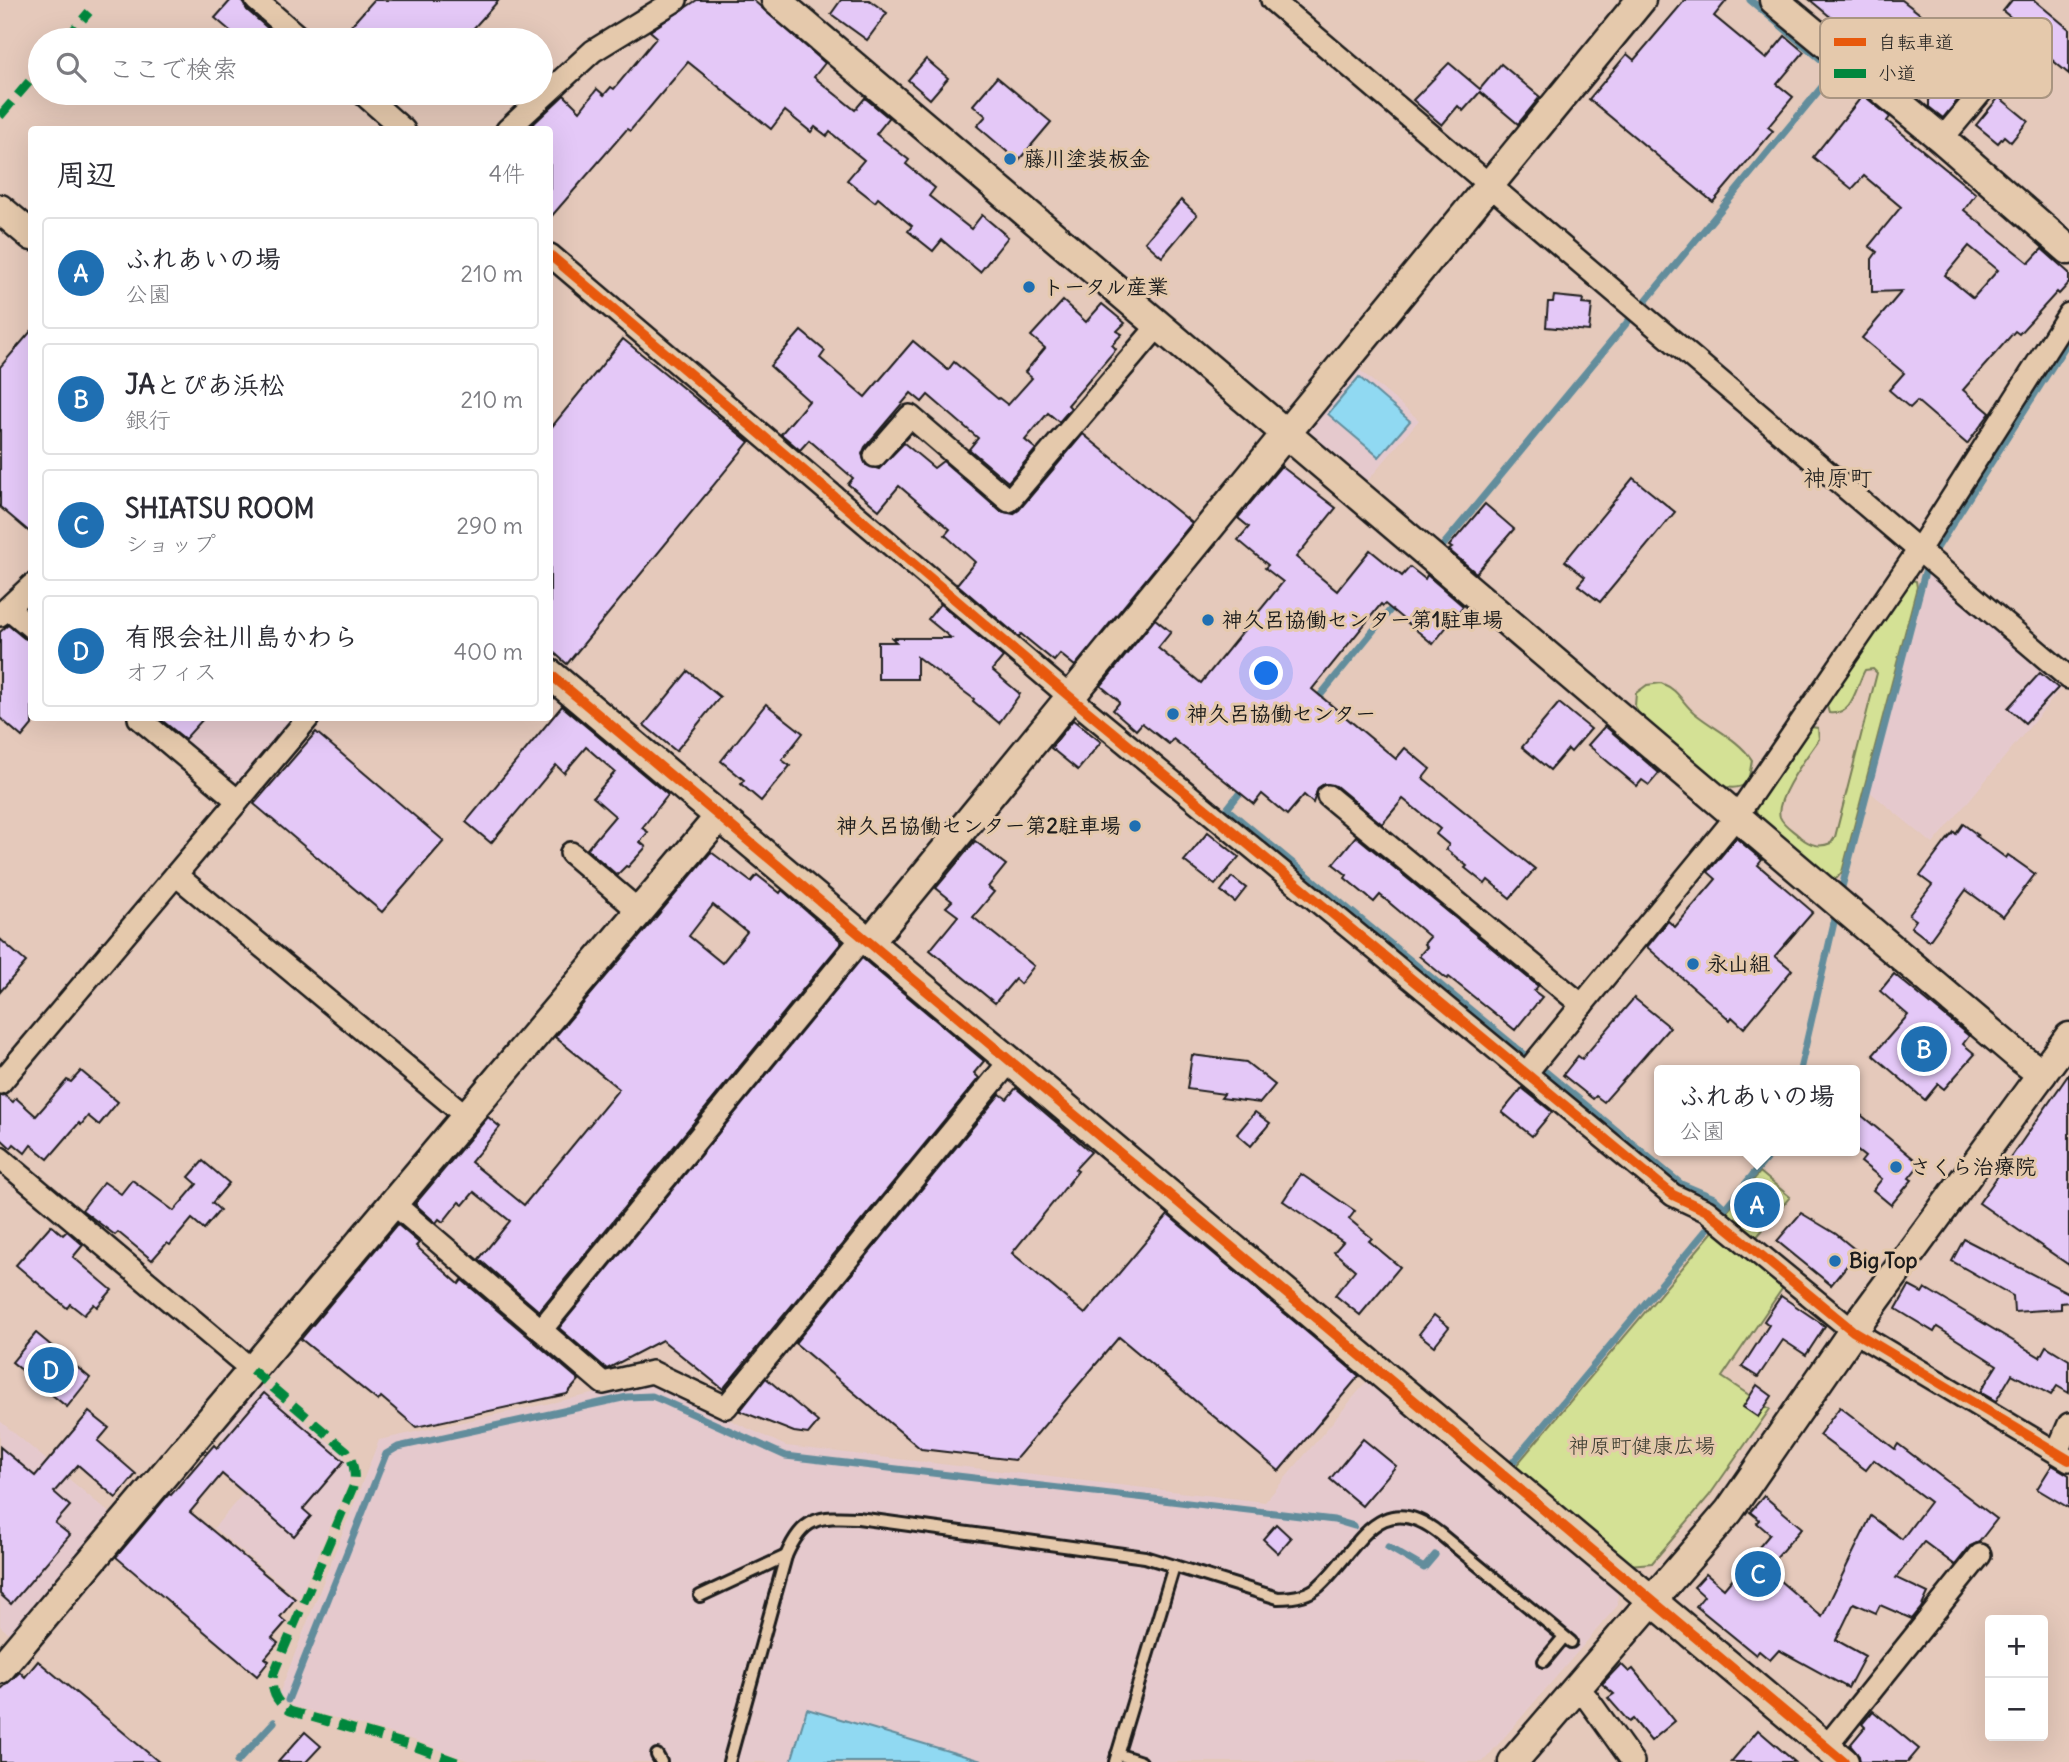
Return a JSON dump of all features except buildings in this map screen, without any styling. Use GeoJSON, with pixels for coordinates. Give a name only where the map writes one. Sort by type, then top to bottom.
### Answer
{"type":"FeatureCollection","features":[{"type":"Feature","properties":{"kind":"street"},"geometry":{"type":"LineString","coordinates":[[256,0],[288,28]]}},
{"type":"Feature","properties":{"kind":"street"},"geometry":{"type":"LineString","coordinates":[[553,88],[593,51],[676,0]]}},
{"type":"Feature","properties":{"kind":"street"},"geometry":{"type":"LineString","coordinates":[[776,0],[2042,1074]]}},
{"type":"Feature","properties":{"kind":"street"},"geometry":{"type":"LineString","coordinates":[[1272,0],[2069,678]]}},
{"type":"Feature","properties":{"kind":"street"},"geometry":{"type":"LineString","coordinates":[[541,1330],[1070,697],[1641,0]]}},
{"type":"Feature","properties":{"kind":"street"},"geometry":{"type":"LineString","coordinates":[[1777,1],[1820,37]]}},
{"type":"Feature","properties":{"kind":"street"},"geometry":{"type":"LineString","coordinates":[[1893,98],[2069,250]]}},
{"type":"Feature","properties":{"kind":"street"},"geometry":{"type":"LineString","coordinates":[[1942,139],[1976,98]]}},
{"type":"Feature","properties":{"kind":"street"},"geometry":{"type":"LineString","coordinates":[[376,105],[399,126]]}},
{"type":"Feature","properties":{"kind":"street"},"geometry":{"type":"LineString","coordinates":[[511,126],[534,105]]}},
{"type":"Feature","properties":{"kind":"street"},"geometry":{"type":"LineString","coordinates":[[0,209],[28,233]]}},
{"type":"Feature","properties":{"kind":"street"},"geometry":{"type":"LineString","coordinates":[[553,258],[1070,697],[1673,1195],[1707,1211],[1853,1331],[2063,1456],[2069,1424]]}},
{"type":"Feature","properties":{"kind":"street"},"geometry":{"type":"LineString","coordinates":[[1526,1073],[1736,817],[1918,551],[2069,314]]}},
{"type":"Feature","properties":{"kind":"street"},"geometry":{"type":"LineString","coordinates":[[875,456],[910,416],[1009,500],[1158,326]]}},
{"type":"Feature","properties":{"kind":"street"},"geometry":{"type":"LineString","coordinates":[[28,589],[4,612],[28,626]]}},
{"type":"Feature","properties":{"kind":"street"},"geometry":{"type":"LineString","coordinates":[[553,677],[1835,1754],[1980,1555]]}},
{"type":"Feature","properties":{"kind":"street"},"geometry":{"type":"LineString","coordinates":[[143,721],[238,801]]}},
{"type":"Feature","properties":{"kind":"street"},"geometry":{"type":"LineString","coordinates":[[0,1083],[305,721]]}},
{"type":"Feature","properties":{"kind":"street"},"geometry":{"type":"LineString","coordinates":[[1328,796],[1582,1005]]}},
{"type":"Feature","properties":{"kind":"street"},"geometry":{"type":"LineString","coordinates":[[0,1669],[719,817]]}},
{"type":"Feature","properties":{"kind":"street"},"geometry":{"type":"LineString","coordinates":[[571,853],[639,911]]}},
{"type":"Feature","properties":{"kind":"street"},"geometry":{"type":"LineString","coordinates":[[176,875],[466,1116]]}},
{"type":"Feature","properties":{"kind":"street"},"geometry":{"type":"LineString","coordinates":[[1513,1762],[1653,1601],[1746,1488],[1853,1331],[2069,1037]]}},
{"type":"Feature","properties":{"kind":"street"},"geometry":{"type":"LineString","coordinates":[[393,1203],[603,1383],[652,1372],[726,1407],[1010,1061]]}},
{"type":"Feature","properties":{"kind":"street"},"geometry":{"type":"LineString","coordinates":[[0,1158],[252,1370]]}},
{"type":"Feature","properties":{"kind":"street"},"geometry":{"type":"LineString","coordinates":[[1576,1689],[1587,1698],[1633,1762]]}},
{"type":"Feature","properties":{"kind":"lane"},"geometry":{"type":"LineString","coordinates":[[729,1762],[786,1556],[800,1530],[812,1522],[826,1518],[841,1517],[1144,1557],[1264,1595],[1292,1598],[1318,1587],[1367,1529],[1381,1520],[1412,1517],[1427,1523],[1567,1640],[1544,1661]]}},
{"type":"Feature","properties":{"kind":"lane"},"geometry":{"type":"LineString","coordinates":[[700,1596],[786,1556]]}},
{"type":"Feature","properties":{"kind":"lane"},"geometry":{"type":"LineString","coordinates":[[1141,1762],[1116,1758],[1174,1566]]}},
{"type":"Feature","properties":{"kind":"shaded area"},"geometry":{"type":"Polygon","coordinates":[[[1356,367],[1419,420],[1364,485],[1305,435],[1305,430],[1356,367]]]}},
{"type":"Feature","properties":{"kind":"shaded area"},"geometry":{"type":"Polygon","coordinates":[[[1929,571],[2064,685],[1933,844],[1870,792],[1929,571]]]}},
{"type":"Feature","properties":{"kind":"shaded area"},"geometry":{"type":"Polygon","coordinates":[[[157,721],[292,721],[238,785],[233,785],[157,721]]]}},
{"type":"Feature","properties":{"kind":"shaded area"},"geometry":{"type":"Polygon","coordinates":[[[1369,1379],[1617,1587],[1618,1605],[1483,1762],[472,1762],[414,1740],[292,1706],[279,1694],[379,1440],[648,1382],[786,1446],[1265,1502],[1369,1379]]]}},
{"type":"Feature","properties":{"kind":"shaded area"},"geometry":{"type":"Polygon","coordinates":[[[258,1383],[343,1454],[350,1474],[348,1485],[299,1599],[214,1528],[262,1471],[216,1432],[258,1383]]]}},
{"type":"Feature","properties":{"kind":"shaded area"},"geometry":{"type":"Polygon","coordinates":[[[0,1421],[113,1516],[12,1636],[0,1626],[0,1421]]]}},
{"type":"Feature","properties":{"kind":"green space"},"geometry":{"type":"Polygon","coordinates":[[[1911,580],[1916,581],[1917,587],[1842,872],[1837,878],[1831,879],[1757,816],[1758,800],[1806,730],[1811,727],[1818,728],[1819,739],[1787,788],[1782,799],[1780,817],[1807,842],[1815,845],[1831,843],[1835,837],[1877,673],[1873,669],[1865,670],[1853,698],[1844,710],[1829,713],[1826,703],[1911,580]]]}},
{"type":"Feature","properties":{"kind":"green space"},"geometry":{"type":"Polygon","coordinates":[[[1661,683],[1677,693],[1692,711],[1747,753],[1752,760],[1748,783],[1733,788],[1707,777],[1641,720],[1635,706],[1636,693],[1647,685],[1661,683]]]}},
{"type":"Feature","properties":{"kind":"green space"},"geometry":{"type":"Polygon","coordinates":[[[1760,1172],[1790,1197],[1755,1239],[1725,1214],[1760,1172]]]}},
{"type":"Feature","properties":{"kind":"green space","name":"神原町健康広場"},"geometry":{"type":"Polygon","coordinates":[[[1715,1229],[1784,1286],[1722,1377],[1770,1409],[1709,1496],[1652,1563],[1629,1565],[1514,1468],[1715,1229]]]}},
{"type":"Feature","properties":{"kind":"water"},"geometry":{"type":"Polygon","coordinates":[[[1359,377],[1410,421],[1379,457],[1328,414],[1359,377]]]}},
{"type":"Feature","properties":{"kind":"water"},"geometry":{"type":"Polygon","coordinates":[[[807,1709],[985,1762],[791,1762],[807,1709]]]}},
{"type":"Feature","properties":{"kind":"waterway"},"geometry":{"type":"LineString","coordinates":[[1750,0],[1820,58]]}},
{"type":"Feature","properties":{"kind":"waterway"},"geometry":{"type":"LineString","coordinates":[[1644,303],[1820,89]]}},
{"type":"Feature","properties":{"kind":"waterway"},"geometry":{"type":"LineString","coordinates":[[1440,549],[1630,319]]}},
{"type":"Feature","properties":{"kind":"waterway"},"geometry":{"type":"LineString","coordinates":[[1937,548],[2069,340]]}},
{"type":"Feature","properties":{"kind":"waterway"},"geometry":{"type":"LineString","coordinates":[[1842,887],[1925,572]]}},
{"type":"Feature","properties":{"kind":"waterway"},"geometry":{"type":"LineString","coordinates":[[1314,703],[1395,604]]}},
{"type":"Feature","properties":{"kind":"waterway"},"geometry":{"type":"LineString","coordinates":[[1246,785],[1227,809],[1524,1054]]}},
{"type":"Feature","properties":{"kind":"waterway"},"geometry":{"type":"LineString","coordinates":[[1801,1065],[1835,918]]}},
{"type":"Feature","properties":{"kind":"waterway"},"geometry":{"type":"LineString","coordinates":[[1546,1072],[1681,1184],[1714,1198],[1725,1208]]}},
{"type":"Feature","properties":{"kind":"waterway"},"geometry":{"type":"LineString","coordinates":[[1724,1209],[1769,1156]]}},
{"type":"Feature","properties":{"kind":"waterway"},"geometry":{"type":"LineString","coordinates":[[1513,1462],[1708,1228]]}},
{"type":"Feature","properties":{"kind":"waterway"},"geometry":{"type":"LineString","coordinates":[[288,1700],[386,1454],[398,1447],[627,1397],[652,1396],[786,1456],[1334,1520],[1354,1526]]}},
{"type":"Feature","properties":{"kind":"waterway"},"geometry":{"type":"LineString","coordinates":[[1388,1547],[1424,1568],[1435,1555]]}},
{"type":"Feature","properties":{"kind":"waterway"},"geometry":{"type":"LineString","coordinates":[[237,1762],[274,1722]]}},
{"type":"Feature","properties":{"kind":"marked path"},"geometry":{"type":"LineString","coordinates":[[75,28],[89,12]]}},
{"type":"Feature","properties":{"kind":"marked path"},"geometry":{"type":"LineString","coordinates":[[0,116],[28,83]]}},
{"type":"Feature","properties":{"kind":"marked path"},"geometry":{"type":"LineString","coordinates":[[252,1370],[347,1451],[354,1472],[353,1487],[275,1670],[274,1694],[290,1711],[413,1746],[457,1762]]}},
{"type":"Feature","properties":{"kind":"cycle path"},"geometry":{"type":"LineString","coordinates":[[553,258],[1070,697],[1673,1195],[1707,1211],[1853,1331],[2069,1460]]}},
{"type":"Feature","properties":{"kind":"cycle path"},"geometry":{"type":"LineString","coordinates":[[553,677],[1844,1762]]}},
{"type":"Feature","properties":{"kind":"place","name":"藤川塗装板金"},"geometry":{"type":"Point","coordinates":[1010,159]}},
{"type":"Feature","properties":{"kind":"place","name":"トータル産業"},"geometry":{"type":"Point","coordinates":[1029,287]}},
{"type":"Feature","properties":{"kind":"place","name":"神久呂協働センター第1駐車場"},"geometry":{"type":"Point","coordinates":[1208,620]}},
{"type":"Feature","properties":{"kind":"place","name":"神久呂協働センター"},"geometry":{"type":"Point","coordinates":[1173,714]}},
{"type":"Feature","properties":{"kind":"place","name":"神久呂協働センター第2駐車場"},"geometry":{"type":"Point","coordinates":[1135,826]}},
{"type":"Feature","properties":{"kind":"place","name":"永山組"},"geometry":{"type":"Point","coordinates":[1693,964]}},
{"type":"Feature","properties":{"kind":"place","name":"JAとぴあ浜松"},"geometry":{"type":"Point","coordinates":[1924,1049]}},
{"type":"Feature","properties":{"kind":"place","name":"さくら治療院"},"geometry":{"type":"Point","coordinates":[1896,1167]}},
{"type":"Feature","properties":{"kind":"place","name":"ふれあいの場"},"geometry":{"type":"Point","coordinates":[1757,1205]}},
{"type":"Feature","properties":{"kind":"place","name":"Big Top"},"geometry":{"type":"Point","coordinates":[1835,1261]}},
{"type":"Feature","properties":{"kind":"place","name":"有限会社川島かわら"},"geometry":{"type":"Point","coordinates":[51,1370]}},
{"type":"Feature","properties":{"kind":"place","name":"SHIATSU ROOM"},"geometry":{"type":"Point","coordinates":[1758,1574]}},
{"type":"Feature","properties":{"kind":"district","name":"神原町"},"geometry":{"type":"Point","coordinates":[1838,478]}}]}
